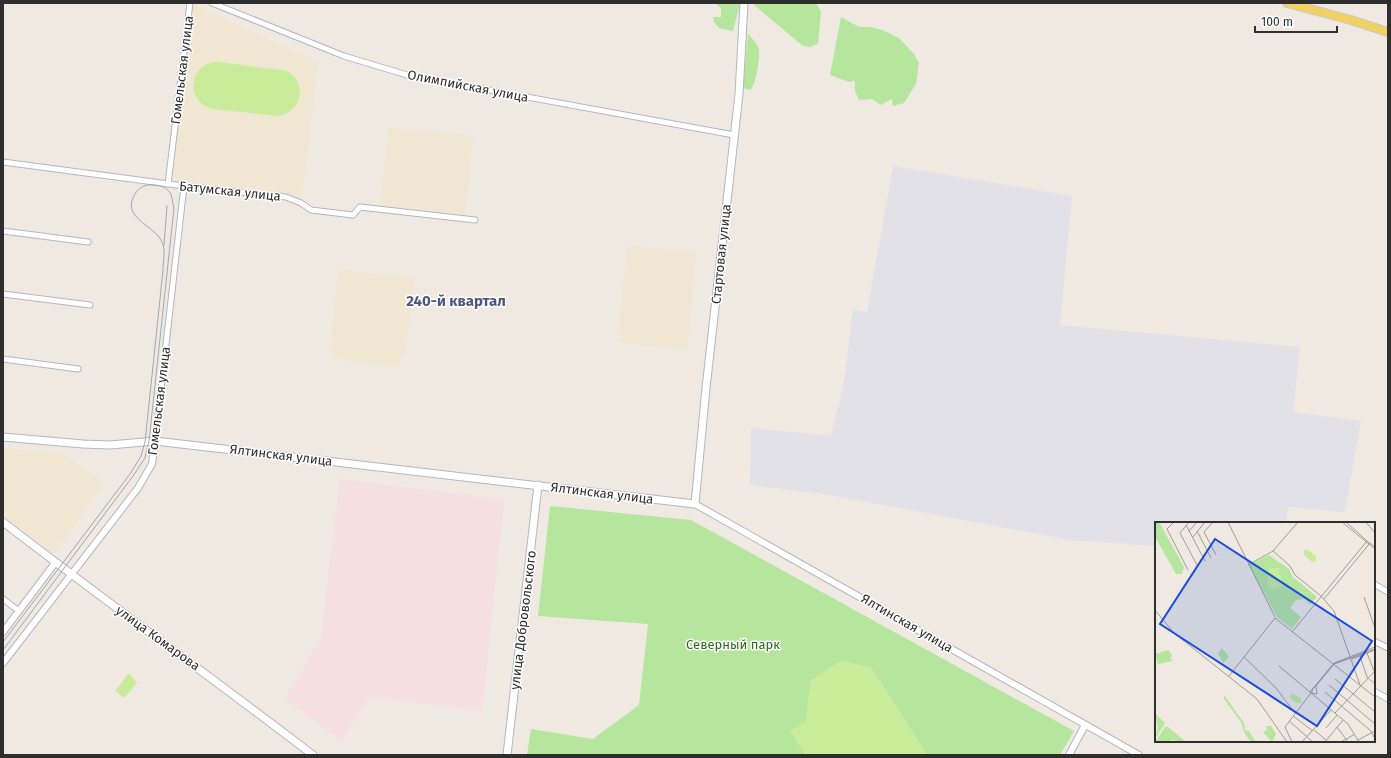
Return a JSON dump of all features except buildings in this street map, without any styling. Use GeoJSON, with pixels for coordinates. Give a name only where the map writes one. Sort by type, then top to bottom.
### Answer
{"type":"FeatureCollection","features":[{"type":"Feature","properties":{"kind":"main road","name":"Стартовая улица"},"geometry":{"type":"LineString","coordinates":[[695,504],[739,94],[744,3]]}},
{"type":"Feature","properties":{"kind":"main road"},"geometry":{"type":"LineString","coordinates":[[1287,3],[1351,20],[1388,32]]}},
{"type":"Feature","properties":{"kind":"main road","name":"Ялтинская улица"},"geometry":{"type":"LineString","coordinates":[[3,437],[110,445],[155,441],[695,504]]}},
{"type":"Feature","properties":{"kind":"main road","name":"улица Добровольского"},"geometry":{"type":"LineString","coordinates":[[507,755],[538,485]]}},
{"type":"Feature","properties":{"kind":"main road","name":"улица Комарова"},"geometry":{"type":"LineString","coordinates":[[3,522],[55,563],[211,677],[313,755]]}},
{"type":"Feature","properties":{"kind":"street","name":"Гомельская улица"},"geometry":{"type":"LineString","coordinates":[[168,184],[190,3]]}},
{"type":"Feature","properties":{"kind":"street","name":"Олимпийская улица"},"geometry":{"type":"LineString","coordinates":[[212,3],[344,56],[407,75],[734,135]]}},
{"type":"Feature","properties":{"kind":"street","name":"Батумская улица"},"geometry":{"type":"LineString","coordinates":[[3,162],[184,186],[286,197],[301,203],[310,210],[335,214],[352,215],[360,207],[475,220]]}},
{"type":"Feature","properties":{"kind":"street","name":"Гомельская улица"},"geometry":{"type":"LineString","coordinates":[[3,662],[138,488],[152,464],[184,186]]}},
{"type":"Feature","properties":{"kind":"street"},"geometry":{"type":"LineString","coordinates":[[3,230],[88,242]]}},
{"type":"Feature","properties":{"kind":"street"},"geometry":{"type":"LineString","coordinates":[[3,294],[90,305]]}},
{"type":"Feature","properties":{"kind":"street"},"geometry":{"type":"LineString","coordinates":[[3,360],[78,368]]}},
{"type":"Feature","properties":{"kind":"street","name":"Ялтинская улица"},"geometry":{"type":"LineString","coordinates":[[695,504],[1139,755]]}},
{"type":"Feature","properties":{"kind":"street"},"geometry":{"type":"LineString","coordinates":[[3,632],[55,563]]}},
{"type":"Feature","properties":{"kind":"street"},"geometry":{"type":"LineString","coordinates":[[1375,585],[1388,592]]}},
{"type":"Feature","properties":{"kind":"street"},"geometry":{"type":"LineString","coordinates":[[3,599],[19,611]]}},
{"type":"Feature","properties":{"kind":"street"},"geometry":{"type":"LineString","coordinates":[[1375,642],[1388,648]]}},
{"type":"Feature","properties":{"kind":"street"},"geometry":{"type":"LineString","coordinates":[[1375,692],[1388,699]]}},
{"type":"Feature","properties":{"kind":"street"},"geometry":{"type":"LineString","coordinates":[[1069,755],[1086,725]]}},
{"type":"Feature","properties":{"kind":"shaded area"},"geometry":{"type":"Polygon","coordinates":[[[192,3],[318,62],[302,195],[177,181],[173,178],[192,3]]]}},
{"type":"Feature","properties":{"kind":"shaded area"},"geometry":{"type":"Polygon","coordinates":[[[389,127],[473,136],[465,215],[380,207],[389,127]]]}},
{"type":"Feature","properties":{"kind":"shaded area"},"geometry":{"type":"Polygon","coordinates":[[[893,166],[1072,196],[1060,325],[1300,347],[1293,412],[1361,421],[1345,512],[1288,507],[1286,522],[1155,522],[1155,546],[1070,540],[824,494],[750,485],[751,428],[831,436],[844,382],[853,310],[867,312],[893,166]]]}},
{"type":"Feature","properties":{"kind":"shaded area"},"geometry":{"type":"Polygon","coordinates":[[[627,246],[696,252],[687,349],[618,342],[627,246]]]}},
{"type":"Feature","properties":{"kind":"shaded area"},"geometry":{"type":"Polygon","coordinates":[[[338,270],[414,278],[406,348],[397,367],[330,358],[338,270]]]}},
{"type":"Feature","properties":{"kind":"shaded area"},"geometry":{"type":"Polygon","coordinates":[[[3,448],[64,454],[104,483],[54,554],[3,515],[3,448]]]}},
{"type":"Feature","properties":{"kind":"shaded area"},"geometry":{"type":"Polygon","coordinates":[[[340,479],[504,500],[482,711],[370,697],[341,741],[285,699],[321,638],[340,479]]]}},
{"type":"Feature","properties":{"kind":"green space"},"geometry":{"type":"Polygon","coordinates":[[[715,3],[740,3],[733,31],[719,28],[714,22],[713,17],[721,17],[721,8],[715,3]]]}},
{"type":"Feature","properties":{"kind":"green space"},"geometry":{"type":"Polygon","coordinates":[[[754,3],[816,3],[821,12],[818,43],[811,47],[803,46],[754,5],[754,3]]]}},
{"type":"Feature","properties":{"kind":"green space"},"geometry":{"type":"Polygon","coordinates":[[[841,17],[859,27],[870,27],[882,30],[899,38],[914,54],[919,63],[916,84],[904,103],[893,106],[892,99],[881,105],[872,99],[859,100],[855,91],[855,81],[849,82],[830,75],[841,17]]]}},
{"type":"Feature","properties":{"kind":"green space"},"geometry":{"type":"Polygon","coordinates":[[[748,33],[759,49],[756,78],[750,90],[743,88],[748,33]]]}},
{"type":"Feature","properties":{"kind":"green space"},"geometry":{"type":"Polygon","coordinates":[[[218,62],[287,71],[294,76],[298,82],[300,96],[297,103],[293,109],[279,116],[213,109],[204,105],[197,99],[194,91],[196,75],[201,68],[208,64],[218,62]]]}},
{"type":"Feature","properties":{"kind":"green space","name":"Северный парк"},"geometry":{"type":"Polygon","coordinates":[[[550,506],[691,520],[1074,731],[1060,755],[927,755],[871,668],[841,661],[811,681],[806,721],[791,731],[806,755],[527,755],[531,729],[593,739],[639,705],[648,624],[538,616],[550,506]]]}},
{"type":"Feature","properties":{"kind":"green space"},"geometry":{"type":"Polygon","coordinates":[[[841,661],[871,668],[927,755],[806,755],[790,731],[806,721],[811,681],[841,661]]]}},
{"type":"Feature","properties":{"kind":"green space"},"geometry":{"type":"Polygon","coordinates":[[[129,673],[137,683],[124,698],[115,691],[129,673]]]}},
{"type":"Feature","properties":{"kind":"tram line"},"geometry":{"type":"LineString","coordinates":[[3,642],[130,474],[141,456],[145,442],[164,252],[162,242],[158,236],[135,215],[132,209],[132,202],[135,194],[143,186],[161,186],[168,190],[171,194],[174,208],[149,441],[145,458],[3,650]]}},
{"type":"Feature","properties":{"kind":"tram line"},"geometry":{"type":"LineString","coordinates":[[164,245],[167,206]]}},
{"type":"Feature","properties":{"kind":"district","name":"240-й квартал"},"geometry":{"type":"Point","coordinates":[456,301]}}]}
